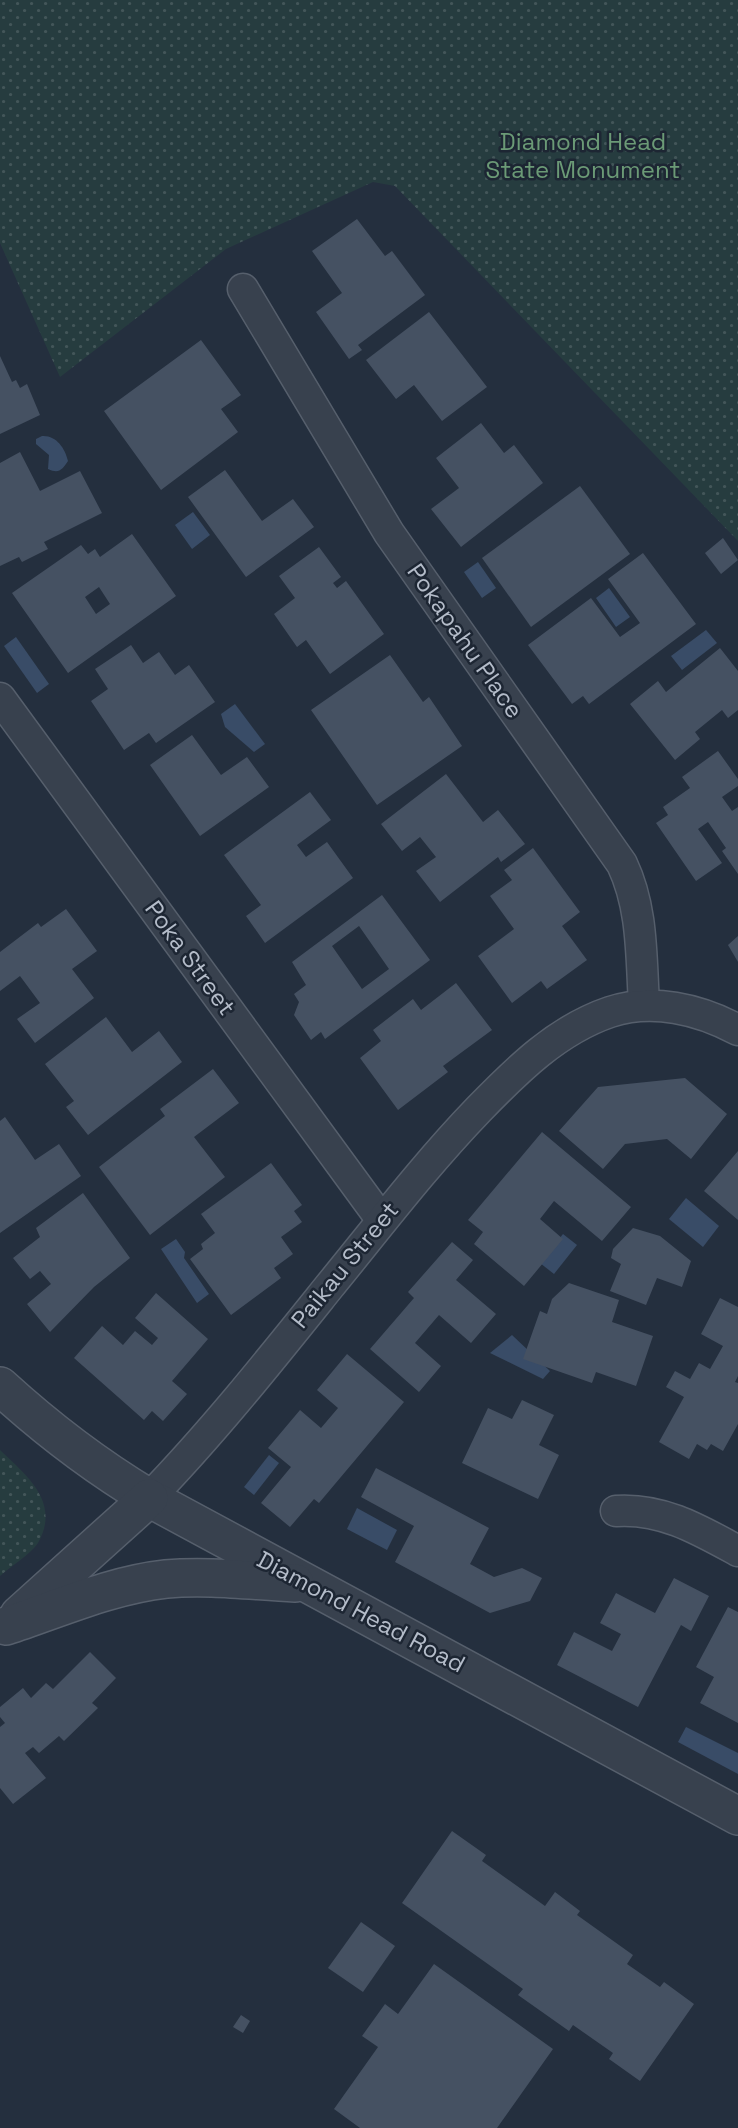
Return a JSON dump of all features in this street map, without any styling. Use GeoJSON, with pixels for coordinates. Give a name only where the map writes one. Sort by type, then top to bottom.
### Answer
{"type":"FeatureCollection","features":[{"type":"Feature","properties":{"kind":"street","name":"Pokapahu Place"},"geometry":{"type":"LineString","coordinates":[[243,289],[389,533],[622,864],[638,912],[644,1004]]}},
{"type":"Feature","properties":{"kind":"street","name":"Poka Street"},"geometry":{"type":"LineString","coordinates":[[0,698],[381,1219]]}},
{"type":"Feature","properties":{"kind":"street","name":"Paikau Street"},"geometry":{"type":"LineString","coordinates":[[3,1629],[149,1498],[256,1375],[434,1156],[519,1068],[549,1044],[576,1028],[610,1012],[644,1004],[695,1013],[738,1030]]}},
{"type":"Feature","properties":{"kind":"street","name":"Diamond Head Road"},"geometry":{"type":"LineString","coordinates":[[0,1386],[52,1434],[101,1470],[149,1498],[738,1816]]}},
{"type":"Feature","properties":{"kind":"street"},"geometry":{"type":"LineString","coordinates":[[616,1511],[641,1509],[682,1521],[738,1550]]}},
{"type":"Feature","properties":{"kind":"street"},"geometry":{"type":"LineString","coordinates":[[3,1629],[131,1584],[201,1577],[308,1584]]}},
{"type":"Feature","properties":{"kind":"green space","name":"Diamond Head State Monument"},"geometry":{"type":"Polygon","coordinates":[[[0,0],[738,0],[738,541],[395,186],[373,182],[226,249],[60,377],[0,243],[0,0]]]}},
{"type":"Feature","properties":{"kind":"green space"},"geometry":{"type":"Polygon","coordinates":[[[0,1450],[38,1491],[46,1515],[44,1528],[35,1547],[0,1576],[0,1450]]]}},
{"type":"Feature","properties":{"kind":"water"},"geometry":{"type":"Polygon","coordinates":[[[42,436],[56,440],[65,451],[68,461],[60,470],[48,469],[49,455],[36,444],[36,439],[42,436]]]}},
{"type":"Feature","properties":{"kind":"water"},"geometry":{"type":"Polygon","coordinates":[[[193,512],[210,535],[192,549],[175,525],[193,512]]]}},
{"type":"Feature","properties":{"kind":"water"},"geometry":{"type":"Polygon","coordinates":[[[478,562],[496,588],[482,598],[464,572],[478,562]]]}},
{"type":"Feature","properties":{"kind":"water"},"geometry":{"type":"Polygon","coordinates":[[[609,588],[630,617],[616,627],[596,598],[609,588]]]}},
{"type":"Feature","properties":{"kind":"water"},"geometry":{"type":"Polygon","coordinates":[[[706,630],[717,643],[682,670],[671,656],[706,630]]]}},
{"type":"Feature","properties":{"kind":"water"},"geometry":{"type":"Polygon","coordinates":[[[16,637],[49,684],[37,693],[4,646],[16,637]]]}},
{"type":"Feature","properties":{"kind":"water"},"geometry":{"type":"Polygon","coordinates":[[[235,704],[265,744],[254,752],[225,727],[221,714],[235,704]]]}},
{"type":"Feature","properties":{"kind":"water"},"geometry":{"type":"Polygon","coordinates":[[[686,1198],[719,1226],[703,1247],[669,1219],[686,1198]]]}},
{"type":"Feature","properties":{"kind":"water"},"geometry":{"type":"Polygon","coordinates":[[[563,1234],[577,1245],[554,1274],[540,1263],[563,1234]]]}},
{"type":"Feature","properties":{"kind":"water"},"geometry":{"type":"Polygon","coordinates":[[[176,1239],[185,1252],[184,1258],[209,1294],[197,1303],[161,1249],[176,1239]]]}},
{"type":"Feature","properties":{"kind":"water"},"geometry":{"type":"Polygon","coordinates":[[[512,1335],[550,1371],[543,1379],[490,1353],[512,1335]]]}},
{"type":"Feature","properties":{"kind":"water"},"geometry":{"type":"Polygon","coordinates":[[[269,1455],[279,1463],[254,1495],[244,1487],[269,1455]]]}},
{"type":"Feature","properties":{"kind":"water"},"geometry":{"type":"Polygon","coordinates":[[[357,1508],[397,1530],[387,1550],[347,1529],[357,1508]]]}},
{"type":"Feature","properties":{"kind":"water"},"geometry":{"type":"Polygon","coordinates":[[[686,1727],[738,1753],[738,1774],[678,1742],[686,1727]]]}},
{"type":"Feature","properties":{"kind":"building"},"geometry":{"type":"Polygon","coordinates":[[[357,219],[385,256],[392,251],[425,295],[358,345],[362,350],[349,359],[316,312],[342,293],[312,251],[357,219]]]}},
{"type":"Feature","properties":{"kind":"building"},"geometry":{"type":"Polygon","coordinates":[[[429,312],[487,387],[442,421],[414,385],[396,399],[366,360],[429,312]]]}},
{"type":"Feature","properties":{"kind":"building"},"geometry":{"type":"Polygon","coordinates":[[[201,340],[241,395],[221,409],[238,432],[161,490],[104,411],[201,340]]]}},
{"type":"Feature","properties":{"kind":"building"},"geometry":{"type":"Polygon","coordinates":[[[0,356],[12,382],[16,380],[20,388],[27,384],[40,415],[0,434],[0,356]]]}},
{"type":"Feature","properties":{"kind":"building"},"geometry":{"type":"Polygon","coordinates":[[[481,423],[504,453],[514,445],[543,483],[461,547],[431,509],[459,488],[436,458],[481,423]]]}},
{"type":"Feature","properties":{"kind":"building"},"geometry":{"type":"Polygon","coordinates":[[[20,452],[40,491],[80,471],[102,513],[44,542],[48,549],[22,562],[19,557],[0,566],[0,463],[20,452]]]}},
{"type":"Feature","properties":{"kind":"building"},"geometry":{"type":"Polygon","coordinates":[[[225,470],[262,521],[293,499],[314,527],[246,577],[188,497],[225,470]]]}},
{"type":"Feature","properties":{"kind":"building"},"geometry":{"type":"Polygon","coordinates":[[[580,486],[630,554],[531,627],[482,558],[580,486]]]}},
{"type":"Feature","properties":{"kind":"building"},"geometry":{"type":"Polygon","coordinates":[[[132,534],[176,596],[68,673],[12,593],[81,545],[88,554],[95,549],[100,557],[132,534]],[[99,587],[85,597],[96,614],[110,604],[99,587]]]}},
{"type":"Feature","properties":{"kind":"building"},"geometry":{"type":"Polygon","coordinates":[[[723,538],[738,560],[721,574],[705,553],[723,538]]]}},
{"type":"Feature","properties":{"kind":"building"},"geometry":{"type":"Polygon","coordinates":[[[319,547],[341,577],[333,583],[337,588],[346,581],[384,634],[330,674],[306,640],[297,647],[274,614],[295,598],[279,576],[319,547]]]}},
{"type":"Feature","properties":{"kind":"building"},"geometry":{"type":"Polygon","coordinates":[[[643,553],[696,624],[589,704],[583,696],[572,704],[528,645],[591,598],[620,637],[640,623],[608,579],[643,553]]]}},
{"type":"Feature","properties":{"kind":"building"},"geometry":{"type":"Polygon","coordinates":[[[131,645],[143,663],[159,652],[175,675],[189,665],[215,702],[156,743],[149,733],[124,750],[91,701],[108,689],[95,669],[131,645]]]}},
{"type":"Feature","properties":{"kind":"building"},"geometry":{"type":"Polygon","coordinates":[[[720,648],[738,671],[738,710],[728,718],[722,710],[695,732],[700,739],[675,760],[630,704],[658,681],[666,692],[720,648]]]}},
{"type":"Feature","properties":{"kind":"building"},"geometry":{"type":"Polygon","coordinates":[[[390,655],[423,702],[429,697],[462,746],[377,805],[311,710],[390,655]]]}},
{"type":"Feature","properties":{"kind":"building"},"geometry":{"type":"Polygon","coordinates":[[[192,735],[221,775],[247,757],[269,787],[200,836],[150,765],[192,735]]]}},
{"type":"Feature","properties":{"kind":"building"},"geometry":{"type":"Polygon","coordinates":[[[718,751],[738,779],[738,786],[722,797],[732,811],[738,807],[738,874],[722,851],[726,848],[708,822],[698,829],[722,863],[696,881],[656,823],[668,815],[663,807],[690,788],[682,777],[718,751]]]}},
{"type":"Feature","properties":{"kind":"building"},"geometry":{"type":"Polygon","coordinates":[[[446,774],[483,822],[498,810],[525,844],[501,862],[498,857],[440,902],[416,871],[436,857],[420,837],[402,851],[381,824],[446,774]]]}},
{"type":"Feature","properties":{"kind":"building"},"geometry":{"type":"Polygon","coordinates":[[[310,792],[331,820],[297,845],[306,857],[327,842],[353,878],[265,943],[246,916],[261,905],[224,855],[310,792]]]}},
{"type":"Feature","properties":{"kind":"building"},"geometry":{"type":"Polygon","coordinates":[[[533,848],[580,912],[562,926],[587,960],[547,989],[541,981],[512,1003],[478,956],[514,929],[490,896],[512,880],[504,870],[533,848]]]}},
{"type":"Feature","properties":{"kind":"building"},"geometry":{"type":"Polygon","coordinates":[[[382,895],[430,960],[325,1039],[321,1032],[311,1040],[294,1015],[299,1002],[294,994],[306,985],[292,962],[382,895]],[[359,926],[332,946],[362,989],[389,969],[359,926]]]}},
{"type":"Feature","properties":{"kind":"building"},"geometry":{"type":"Polygon","coordinates":[[[66,909],[97,951],[72,969],[94,998],[35,1043],[17,1019],[40,1003],[20,976],[0,991],[0,952],[38,923],[41,927],[66,909]]]}},
{"type":"Feature","properties":{"kind":"building"},"geometry":{"type":"Polygon","coordinates":[[[738,936],[738,962],[728,945],[738,936]]]}},
{"type":"Feature","properties":{"kind":"building"},"geometry":{"type":"Polygon","coordinates":[[[456,983],[492,1030],[443,1066],[448,1072],[398,1110],[360,1058],[381,1041],[373,1030],[413,999],[421,1010],[456,983]]]}},
{"type":"Feature","properties":{"kind":"building"},"geometry":{"type":"Polygon","coordinates":[[[106,1017],[132,1052],[159,1031],[182,1062],[88,1135],[66,1107],[74,1101],[45,1064],[106,1017]]]}},
{"type":"Feature","properties":{"kind":"building"},"geometry":{"type":"Polygon","coordinates":[[[213,1069],[239,1103],[194,1137],[225,1177],[150,1235],[99,1167],[165,1116],[160,1109],[213,1069]]]}},
{"type":"Feature","properties":{"kind":"building"},"geometry":{"type":"Polygon","coordinates":[[[685,1078],[727,1114],[691,1159],[667,1139],[625,1144],[603,1169],[559,1131],[598,1087],[685,1078]]]}},
{"type":"Feature","properties":{"kind":"building"},"geometry":{"type":"Polygon","coordinates":[[[5,1117],[35,1160],[59,1144],[81,1176],[0,1233],[0,1121],[5,1117]]]}},
{"type":"Feature","properties":{"kind":"building"},"geometry":{"type":"Polygon","coordinates":[[[542,1132],[631,1207],[602,1241],[554,1201],[540,1219],[563,1239],[524,1286],[474,1244],[483,1232],[468,1220],[542,1132]]]}},
{"type":"Feature","properties":{"kind":"building"},"geometry":{"type":"Polygon","coordinates":[[[738,1151],[738,1220],[704,1191],[738,1151]]]}},
{"type":"Feature","properties":{"kind":"building"},"geometry":{"type":"Polygon","coordinates":[[[271,1163],[302,1205],[294,1211],[302,1222],[281,1237],[293,1254],[274,1268],[281,1278],[231,1315],[190,1259],[203,1249],[201,1244],[215,1233],[201,1214],[271,1163]]]}},
{"type":"Feature","properties":{"kind":"building"},"geometry":{"type":"Polygon","coordinates":[[[83,1193],[130,1258],[94,1287],[50,1332],[27,1304],[51,1284],[40,1271],[30,1279],[13,1258],[40,1237],[36,1228],[83,1193]]]}},
{"type":"Feature","properties":{"kind":"building"},"geometry":{"type":"Polygon","coordinates":[[[633,1228],[660,1236],[691,1261],[682,1287],[657,1278],[646,1305],[610,1291],[621,1264],[611,1258],[613,1249],[633,1228]]]}},
{"type":"Feature","properties":{"kind":"building"},"geometry":{"type":"Polygon","coordinates":[[[452,1242],[473,1260],[456,1280],[496,1314],[471,1343],[439,1315],[415,1343],[441,1366],[419,1392],[370,1349],[414,1298],[408,1292],[452,1242]]]}},
{"type":"Feature","properties":{"kind":"building"},"geometry":{"type":"Polygon","coordinates":[[[569,1283],[619,1300],[612,1322],[653,1336],[636,1386],[596,1372],[592,1383],[523,1359],[540,1311],[547,1314],[552,1299],[569,1283]]]}},
{"type":"Feature","properties":{"kind":"building"},"geometry":{"type":"Polygon","coordinates":[[[156,1293],[208,1339],[172,1381],[187,1394],[163,1421],[152,1411],[144,1420],[74,1358],[102,1326],[123,1345],[135,1331],[152,1345],[158,1338],[135,1318],[156,1293]]]}},
{"type":"Feature","properties":{"kind":"building"},"geometry":{"type":"Polygon","coordinates":[[[720,1298],[738,1307],[738,1376],[735,1382],[738,1383],[738,1424],[723,1451],[711,1444],[707,1450],[697,1444],[689,1459],[659,1442],[684,1397],[666,1387],[675,1371],[690,1379],[699,1363],[710,1369],[723,1346],[701,1334],[720,1298]]]}},
{"type":"Feature","properties":{"kind":"building"},"geometry":{"type":"Polygon","coordinates":[[[347,1354],[404,1402],[319,1503],[314,1499],[290,1527],[261,1503],[291,1467],[268,1448],[300,1410],[321,1428],[338,1408],[317,1390],[347,1354]]]}},
{"type":"Feature","properties":{"kind":"building"},"geometry":{"type":"Polygon","coordinates":[[[522,1400],[554,1415],[539,1445],[559,1455],[538,1499],[462,1463],[488,1408],[512,1419],[522,1400]]]}},
{"type":"Feature","properties":{"kind":"building"},"geometry":{"type":"Polygon","coordinates":[[[376,1468],[489,1528],[470,1564],[494,1577],[522,1568],[542,1578],[530,1601],[490,1613],[395,1562],[414,1526],[361,1497],[376,1468]]]}},
{"type":"Feature","properties":{"kind":"building"},"geometry":{"type":"Polygon","coordinates":[[[674,1578],[709,1596],[691,1631],[681,1625],[638,1707],[557,1665],[574,1632],[612,1651],[621,1634],[600,1623],[616,1593],[655,1613],[674,1578]]]}},
{"type":"Feature","properties":{"kind":"building"},"geometry":{"type":"Polygon","coordinates":[[[728,1607],[738,1612],[738,1723],[700,1703],[714,1677],[696,1667],[728,1607]]]}},
{"type":"Feature","properties":{"kind":"building"},"geometry":{"type":"Polygon","coordinates":[[[90,1652],[116,1678],[92,1703],[98,1708],[64,1741],[59,1736],[39,1753],[33,1747],[25,1753],[46,1778],[13,1804],[0,1788],[0,1727],[5,1723],[0,1717],[0,1707],[23,1688],[31,1698],[46,1683],[53,1689],[90,1652]]]}},
{"type":"Feature","properties":{"kind":"building"},"geometry":{"type":"Polygon","coordinates":[[[452,1831],[486,1855],[482,1861],[545,1906],[555,1892],[580,1911],[577,1915],[633,1955],[627,1964],[660,1987],[664,1982],[694,2004],[640,2081],[609,2059],[613,2053],[573,2025],[569,2031],[518,1995],[523,1989],[402,1903],[452,1831]]]}},
{"type":"Feature","properties":{"kind":"building"},"geometry":{"type":"Polygon","coordinates":[[[361,1922],[395,1946],[363,1992],[328,1968],[361,1922]]]}},
{"type":"Feature","properties":{"kind":"building"},"geometry":{"type":"Polygon","coordinates":[[[434,1964],[553,2049],[497,2128],[360,2128],[334,2109],[378,2047],[362,2036],[385,2004],[398,2014],[434,1964]]]}},
{"type":"Feature","properties":{"kind":"building"},"geometry":{"type":"Polygon","coordinates":[[[241,2015],[250,2021],[243,2033],[233,2027],[241,2015]]]}}]}
